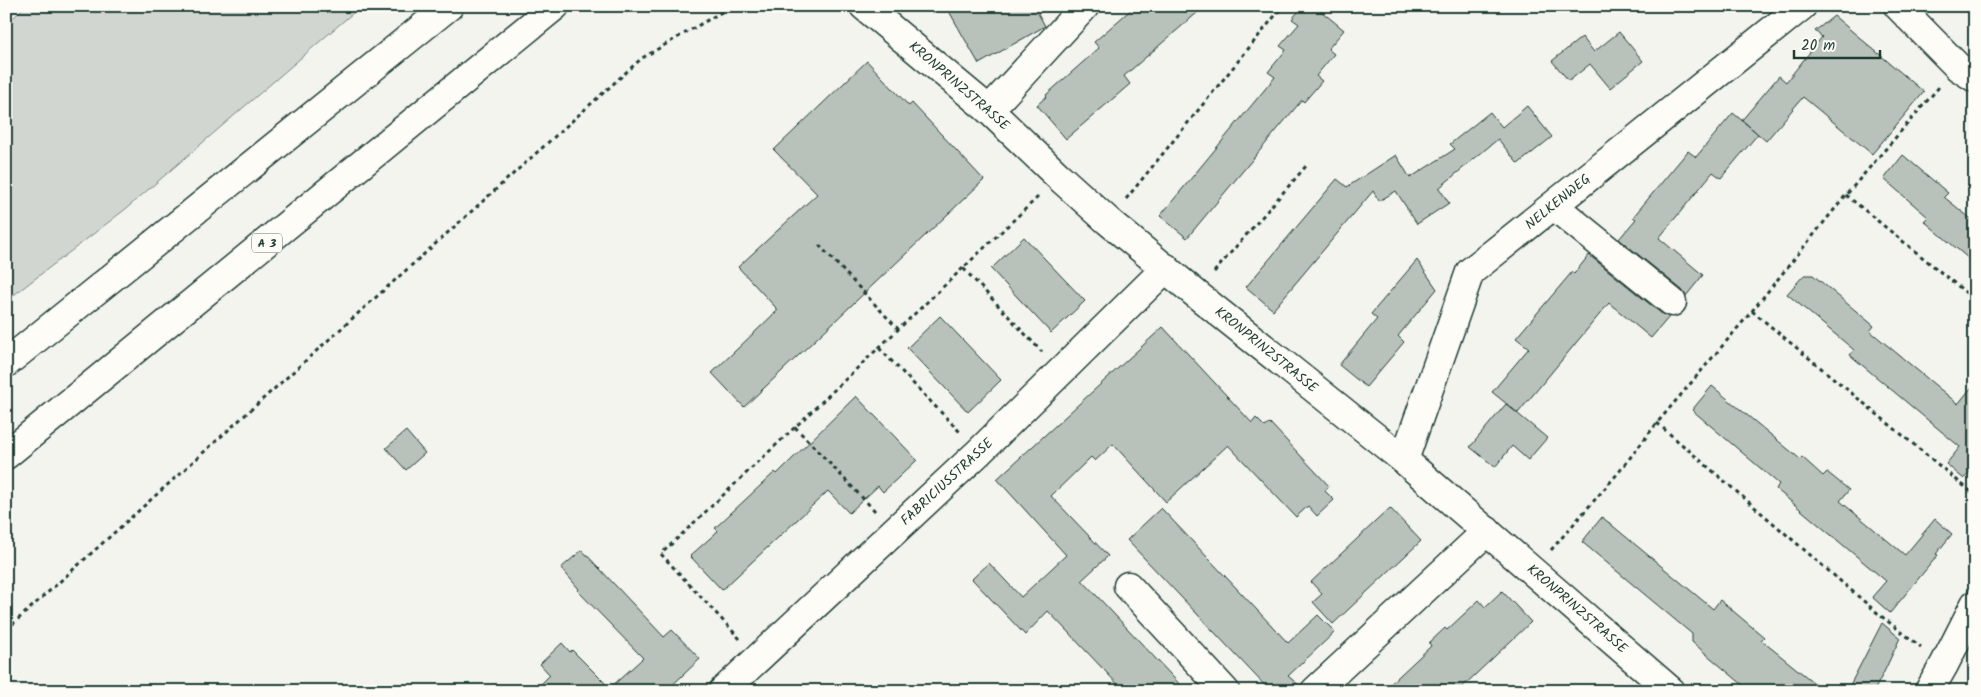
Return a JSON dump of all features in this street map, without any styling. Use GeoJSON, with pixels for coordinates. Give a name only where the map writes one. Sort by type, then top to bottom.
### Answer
{"type":"FeatureCollection","features":[{"type":"Feature","properties":{"kind":"main road"},"geometry":{"type":"LineString","coordinates":[[6,363],[448,6]]}},
{"type":"Feature","properties":{"kind":"main road","name":"A 3"},"geometry":{"type":"LineString","coordinates":[[6,455],[555,6]]}},
{"type":"Feature","properties":{"kind":"main road","name":"KRONPRINZSTRASSE"},"geometry":{"type":"LineString","coordinates":[[864,6],[990,110],[1108,221],[1196,294],[1404,460],[1671,691]]}},
{"type":"Feature","properties":{"kind":"main road"},"geometry":{"type":"LineString","coordinates":[[990,110],[1086,6]]}},
{"type":"Feature","properties":{"kind":"main road","name":"NELKENWEG"},"geometry":{"type":"LineString","coordinates":[[1404,460],[1470,272],[1802,6]]}},
{"type":"Feature","properties":{"kind":"main road"},"geometry":{"type":"LineString","coordinates":[[1898,6],[1966,73]]}},
{"type":"Feature","properties":{"kind":"main road"},"geometry":{"type":"LineString","coordinates":[[1554,206],[1672,302]]}},
{"type":"Feature","properties":{"kind":"main road","name":"FABRICIUSSTRASSE"},"geometry":{"type":"LineString","coordinates":[[723,691],[757,657],[979,452],[1166,268]]}},
{"type":"Feature","properties":{"kind":"main road"},"geometry":{"type":"LineString","coordinates":[[1315,691],[1487,531]]}},
{"type":"Feature","properties":{"kind":"main road"},"geometry":{"type":"LineString","coordinates":[[1128,586],[1225,691]]}},
{"type":"Feature","properties":{"kind":"main road"},"geometry":{"type":"LineString","coordinates":[[1929,691],[1975,604]]}},
{"type":"Feature","properties":{"kind":"path"},"geometry":{"type":"LineString","coordinates":[[6,630],[642,58],[732,6]]}},
{"type":"Feature","properties":{"kind":"path"},"geometry":{"type":"LineString","coordinates":[[1108,221],[1284,6]]}},
{"type":"Feature","properties":{"kind":"path"},"geometry":{"type":"LineString","coordinates":[[1533,572],[1619,472],[1657,422],[1752,311],[1846,195],[1966,73]]}},
{"type":"Feature","properties":{"kind":"path"},"geometry":{"type":"LineString","coordinates":[[1196,294],[1307,165]]}},
{"type":"Feature","properties":{"kind":"path"},"geometry":{"type":"LineString","coordinates":[[757,657],[661,554],[899,330],[1039,196],[1057,175]]}},
{"type":"Feature","properties":{"kind":"path"},"geometry":{"type":"LineString","coordinates":[[1846,195],[1975,300]]}},
{"type":"Feature","properties":{"kind":"path"},"geometry":{"type":"LineString","coordinates":[[819,245],[899,330]]}},
{"type":"Feature","properties":{"kind":"path"},"geometry":{"type":"LineString","coordinates":[[963,268],[1061,372]]}},
{"type":"Feature","properties":{"kind":"path"},"geometry":{"type":"LineString","coordinates":[[1752,311],[1975,496]]}},
{"type":"Feature","properties":{"kind":"path"},"geometry":{"type":"LineString","coordinates":[[879,348],[979,452]]}},
{"type":"Feature","properties":{"kind":"path"},"geometry":{"type":"LineString","coordinates":[[1657,422],[1881,616],[1944,665]]}},
{"type":"Feature","properties":{"kind":"path"},"geometry":{"type":"LineString","coordinates":[[795,427],[894,532]]}},
{"type":"Feature","properties":{"kind":"shaded area"},"geometry":{"type":"Polygon","coordinates":[[[25,6],[361,6],[127,208],[6,301],[6,25],[25,6]]]}},
{"type":"Feature","properties":{"kind":"building"},"geometry":{"type":"Polygon","coordinates":[[[946,6],[1034,6],[1045,26],[979,64],[946,6]]]}},
{"type":"Feature","properties":{"kind":"building"},"geometry":{"type":"Polygon","coordinates":[[[1135,6],[1205,6],[1124,76],[1130,84],[1066,139],[1037,105],[1099,48],[1094,42],[1135,6]]]}},
{"type":"Feature","properties":{"kind":"building"},"geometry":{"type":"Polygon","coordinates":[[[1303,6],[1315,6],[1344,30],[1328,49],[1334,54],[1316,76],[1322,81],[1304,102],[1302,100],[1187,238],[1160,216],[1275,77],[1268,72],[1286,50],[1280,46],[1299,24],[1292,19],[1303,6]]]}},
{"type":"Feature","properties":{"kind":"building"},"geometry":{"type":"Polygon","coordinates":[[[1834,16],[1924,92],[1872,154],[1803,97],[1766,141],[1742,120],[1779,76],[1786,82],[1822,37],[1815,31],[1834,16]]]}},
{"type":"Feature","properties":{"kind":"building"},"geometry":{"type":"Polygon","coordinates":[[[1619,32],[1643,61],[1610,88],[1590,64],[1569,81],[1552,61],[1582,37],[1594,52],[1619,32]]]}},
{"type":"Feature","properties":{"kind":"building"},"geometry":{"type":"Polygon","coordinates":[[[867,61],[909,106],[912,103],[984,180],[744,407],[712,373],[778,310],[738,267],[817,194],[774,150],[867,61]]]}},
{"type":"Feature","properties":{"kind":"building"},"geometry":{"type":"Polygon","coordinates":[[[1527,106],[1552,137],[1518,164],[1498,139],[1439,188],[1449,203],[1417,224],[1396,191],[1379,201],[1373,191],[1273,310],[1246,287],[1337,179],[1347,187],[1396,155],[1410,178],[1455,149],[1450,144],[1490,112],[1502,127],[1527,106]]]}},
{"type":"Feature","properties":{"kind":"building"},"geometry":{"type":"Polygon","coordinates":[[[1733,113],[1758,134],[1721,178],[1713,172],[1659,238],[1703,275],[1686,296],[1682,290],[1619,239],[1636,219],[1633,217],[1688,151],[1696,157],[1733,113]]]}},
{"type":"Feature","properties":{"kind":"building"},"geometry":{"type":"Polygon","coordinates":[[[1903,155],[1948,193],[1944,197],[1975,222],[1975,264],[1924,221],[1928,217],[1884,179],[1903,155]]]}},
{"type":"Feature","properties":{"kind":"building"},"geometry":{"type":"Polygon","coordinates":[[[1024,237],[1085,301],[1051,333],[991,269],[1024,237]]]}},
{"type":"Feature","properties":{"kind":"building"},"geometry":{"type":"Polygon","coordinates":[[[1589,255],[1662,314],[1669,317],[1651,338],[1609,303],[1518,413],[1492,392],[1529,348],[1516,338],[1572,272],[1574,274],[1589,255]]]}},
{"type":"Feature","properties":{"kind":"building"},"geometry":{"type":"Polygon","coordinates":[[[1417,260],[1437,289],[1398,336],[1404,342],[1366,387],[1339,365],[1377,319],[1371,314],[1417,260]]]}},
{"type":"Feature","properties":{"kind":"building"},"geometry":{"type":"Polygon","coordinates":[[[1804,275],[1813,275],[1874,326],[1870,331],[1958,404],[1975,383],[1975,466],[1964,479],[1946,464],[1960,447],[1850,355],[1854,350],[1787,294],[1804,275]]]}},
{"type":"Feature","properties":{"kind":"building"},"geometry":{"type":"Polygon","coordinates":[[[940,316],[1001,380],[968,412],[907,348],[940,316]]]}},
{"type":"Feature","properties":{"kind":"building"},"geometry":{"type":"Polygon","coordinates":[[[1163,327],[1252,423],[1256,418],[1265,427],[1270,423],[1329,486],[1325,491],[1334,500],[1317,516],[1308,506],[1296,517],[1228,445],[1166,502],[1113,444],[1095,461],[1091,457],[1051,496],[1108,556],[1082,580],[1186,691],[1124,691],[1048,611],[1025,635],[972,579],[989,563],[1021,597],[1066,555],[997,479],[1163,327]]]}},
{"type":"Feature","properties":{"kind":"building"},"geometry":{"type":"Polygon","coordinates":[[[1712,386],[1800,459],[1802,457],[1823,476],[1827,472],[1849,490],[1840,501],[1905,555],[1935,519],[1952,534],[1936,554],[1938,555],[1890,613],[1872,597],[1886,581],[1776,489],[1779,484],[1692,410],[1712,386]]]}},
{"type":"Feature","properties":{"kind":"building"},"geometry":{"type":"Polygon","coordinates":[[[856,396],[917,460],[883,492],[878,486],[849,513],[828,491],[722,590],[690,556],[718,531],[715,528],[775,472],[777,474],[856,396]]]}},
{"type":"Feature","properties":{"kind":"building"},"geometry":{"type":"Polygon","coordinates":[[[1506,404],[1547,438],[1528,460],[1512,446],[1495,467],[1470,447],[1506,404]]]}},
{"type":"Feature","properties":{"kind":"building"},"geometry":{"type":"Polygon","coordinates":[[[406,431],[425,453],[406,470],[386,448],[406,431]]]}},
{"type":"Feature","properties":{"kind":"building"},"geometry":{"type":"Polygon","coordinates":[[[1161,508],[1288,643],[1318,615],[1335,632],[1288,676],[1300,686],[1300,691],[1270,691],[1127,540],[1161,508]]]}},
{"type":"Feature","properties":{"kind":"building"},"geometry":{"type":"Polygon","coordinates":[[[1390,508],[1421,541],[1333,624],[1313,602],[1322,594],[1311,582],[1390,508]]]}},
{"type":"Feature","properties":{"kind":"building"},"geometry":{"type":"Polygon","coordinates":[[[1602,517],[1713,609],[1720,600],[1764,637],[1761,640],[1824,691],[1750,691],[1692,642],[1692,634],[1582,542],[1602,517]]]}},
{"type":"Feature","properties":{"kind":"building"},"geometry":{"type":"Polygon","coordinates":[[[582,550],[664,637],[672,630],[700,659],[666,691],[534,691],[550,675],[540,664],[562,643],[570,652],[572,650],[610,688],[643,658],[577,590],[579,589],[561,568],[582,550]]]}},
{"type":"Feature","properties":{"kind":"building"},"geometry":{"type":"Polygon","coordinates":[[[1502,591],[1531,622],[1458,691],[1383,691],[1431,646],[1429,643],[1445,628],[1447,630],[1479,600],[1485,607],[1502,591]]]}},
{"type":"Feature","properties":{"kind":"building"},"geometry":{"type":"Polygon","coordinates":[[[1882,623],[1900,638],[1884,672],[1874,691],[1847,691],[1882,623]]]}}]}
